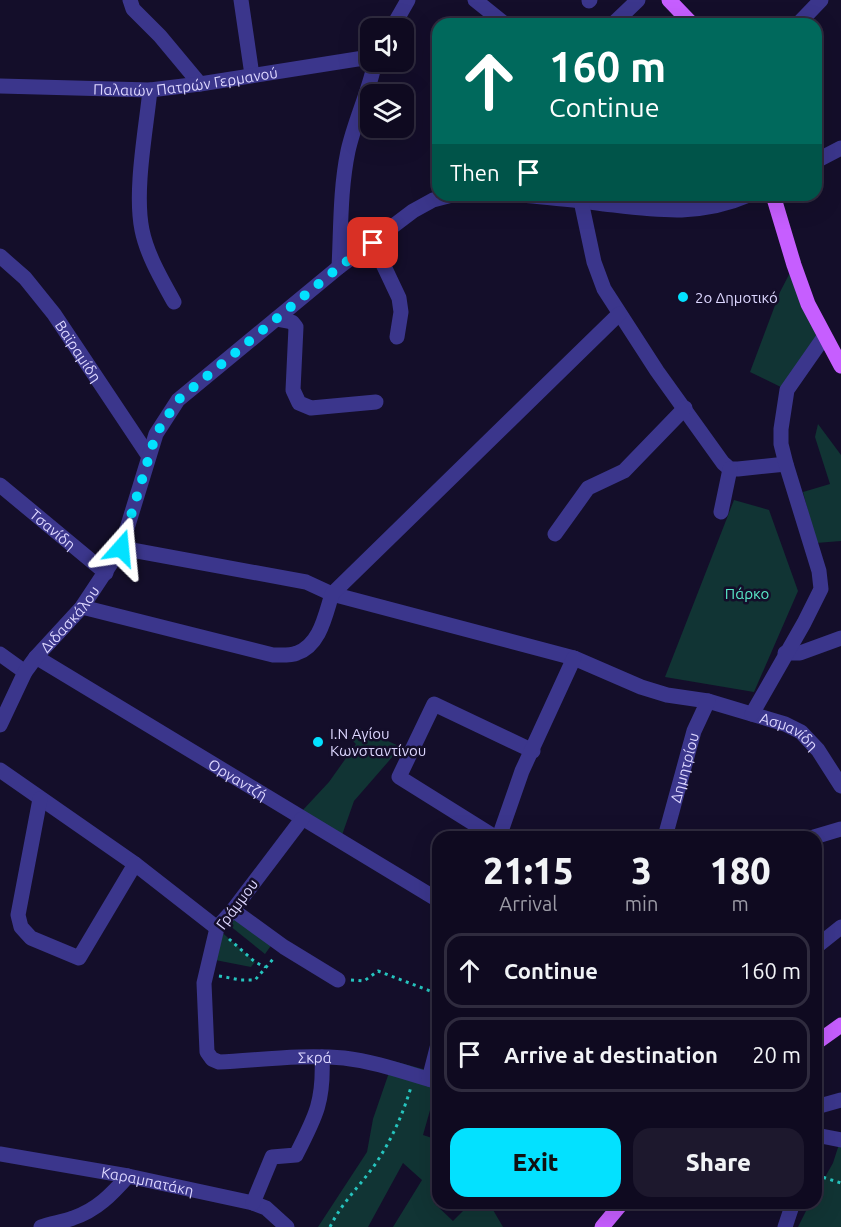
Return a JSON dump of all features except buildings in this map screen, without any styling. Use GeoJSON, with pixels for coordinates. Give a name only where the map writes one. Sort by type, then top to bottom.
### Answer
{"type":"FeatureCollection","features":[{"type":"Feature","properties":{"kind":"main road"},"geometry":{"type":"LineString","coordinates":[[669,0],[686,18]]}},
{"type":"Feature","properties":{"kind":"main road"},"geometry":{"type":"LineString","coordinates":[[775,201],[808,304],[841,366]]}},
{"type":"Feature","properties":{"kind":"main road"},"geometry":{"type":"LineString","coordinates":[[822,1039],[841,1025]]}},
{"type":"Feature","properties":{"kind":"main road"},"geometry":{"type":"LineString","coordinates":[[602,1227],[617,1209]]}},
{"type":"Feature","properties":{"kind":"street"},"geometry":{"type":"LineString","coordinates":[[130,0],[133,9],[160,36],[200,84]]}},
{"type":"Feature","properties":{"kind":"street"},"geometry":{"type":"LineString","coordinates":[[240,0],[252,75]]}},
{"type":"Feature","properties":{"kind":"street"},"geometry":{"type":"LineString","coordinates":[[398,18],[408,0]]}},
{"type":"Feature","properties":{"kind":"street"},"geometry":{"type":"LineString","coordinates":[[475,0],[498,18]]}},
{"type":"Feature","properties":{"kind":"street"},"geometry":{"type":"LineString","coordinates":[[619,18],[638,0]]}},
{"type":"Feature","properties":{"kind":"street"},"geometry":{"type":"LineString","coordinates":[[804,18],[821,0]]}},
{"type":"Feature","properties":{"kind":"street","name":"Παλαιών Πατρών Γερμανού"},"geometry":{"type":"LineString","coordinates":[[0,86],[150,90],[360,59]]}},
{"type":"Feature","properties":{"kind":"street"},"geometry":{"type":"LineString","coordinates":[[339,267],[343,183],[348,153],[354,127],[373,72]]}},
{"type":"Feature","properties":{"kind":"street"},"geometry":{"type":"LineString","coordinates":[[150,90],[139,197],[142,230],[156,269],[174,302]]}},
{"type":"Feature","properties":{"kind":"street"},"geometry":{"type":"LineString","coordinates":[[822,158],[841,148]]}},
{"type":"Feature","properties":{"kind":"street","name":"Διδασκάλου"},"geometry":{"type":"LineString","coordinates":[[0,725],[25,672],[82,607],[121,548],[148,454],[156,434],[178,400],[339,267],[413,211],[432,201]]}},
{"type":"Feature","properties":{"kind":"street"},"geometry":{"type":"LineString","coordinates":[[732,201],[714,207],[666,211],[581,201],[594,262],[604,289],[657,371],[723,464],[730,469],[786,464]]}},
{"type":"Feature","properties":{"kind":"street"},"geometry":{"type":"LineString","coordinates":[[373,243],[399,298],[401,312],[398,337]]}},
{"type":"Feature","properties":{"kind":"street","name":"Βαϊραμίδη"},"geometry":{"type":"LineString","coordinates":[[0,256],[25,278],[54,314],[148,454]]}},
{"type":"Feature","properties":{"kind":"street"},"geometry":{"type":"LineString","coordinates":[[82,607],[273,655],[294,654],[309,648],[320,630],[332,594],[619,314]]}},
{"type":"Feature","properties":{"kind":"street"},"geometry":{"type":"LineString","coordinates":[[276,319],[292,322],[296,327],[293,390],[299,403],[311,408],[376,402]]}},
{"type":"Feature","properties":{"kind":"street"},"geometry":{"type":"LineString","coordinates":[[752,714],[821,589],[819,571],[781,444],[781,429],[788,390],[824,337]]}},
{"type":"Feature","properties":{"kind":"street"},"geometry":{"type":"LineString","coordinates":[[555,534],[588,488],[624,471],[685,408]]}},
{"type":"Feature","properties":{"kind":"street"},"geometry":{"type":"LineString","coordinates":[[721,512],[730,469]]}},
{"type":"Feature","properties":{"kind":"street","name":"Τσανίδη"},"geometry":{"type":"LineString","coordinates":[[0,484],[106,573]]}},
{"type":"Feature","properties":{"kind":"street","name":"Ασμανίδη"},"geometry":{"type":"LineString","coordinates":[[121,548],[306,582],[332,594],[574,658],[650,690],[708,701],[784,724],[801,732],[818,750],[841,786]]}},
{"type":"Feature","properties":{"kind":"street"},"geometry":{"type":"LineString","coordinates":[[785,653],[800,653],[841,638]]}},
{"type":"Feature","properties":{"kind":"street"},"geometry":{"type":"LineString","coordinates":[[0,654],[25,672]]}},
{"type":"Feature","properties":{"kind":"street","name":"Οργαντζή"},"geometry":{"type":"LineString","coordinates":[[36,657],[432,896]]}},
{"type":"Feature","properties":{"kind":"street"},"geometry":{"type":"LineString","coordinates":[[499,831],[522,771],[574,658]]}},
{"type":"Feature","properties":{"kind":"street","name":"Δημητρίου"},"geometry":{"type":"LineString","coordinates":[[667,831],[694,731],[708,701]]}},
{"type":"Feature","properties":{"kind":"street"},"geometry":{"type":"LineString","coordinates":[[487,831],[399,777],[434,704],[532,751]]}},
{"type":"Feature","properties":{"kind":"street"},"geometry":{"type":"LineString","coordinates":[[0,770],[135,864],[216,928]]}},
{"type":"Feature","properties":{"kind":"street"},"geometry":{"type":"LineString","coordinates":[[40,799],[18,915],[21,927],[31,938],[79,958],[135,864]]}},
{"type":"Feature","properties":{"kind":"street","name":"Γράμμου"},"geometry":{"type":"LineString","coordinates":[[206,1038],[204,983],[216,928],[233,910],[302,819]]}},
{"type":"Feature","properties":{"kind":"street"},"geometry":{"type":"LineString","coordinates":[[822,835],[841,829]]}},
{"type":"Feature","properties":{"kind":"street"},"geometry":{"type":"LineString","coordinates":[[233,910],[284,947],[338,980]]}},
{"type":"Feature","properties":{"kind":"street"},"geometry":{"type":"LineString","coordinates":[[822,942],[841,927]]}},
{"type":"Feature","properties":{"kind":"street","name":"Σκρά"},"geometry":{"type":"LineString","coordinates":[[206,1038],[207,1052],[212,1059],[219,1062],[345,1058],[391,1067],[427,1079]]}},
{"type":"Feature","properties":{"kind":"street"},"geometry":{"type":"LineString","coordinates":[[254,1203],[272,1157],[296,1155],[316,1116],[321,1094],[322,1057]]}},
{"type":"Feature","properties":{"kind":"street"},"geometry":{"type":"LineString","coordinates":[[427,1079],[432,1063]]}},
{"type":"Feature","properties":{"kind":"street"},"geometry":{"type":"LineString","coordinates":[[822,1105],[841,1100]]}},
{"type":"Feature","properties":{"kind":"street"},"geometry":{"type":"LineString","coordinates":[[822,1136],[841,1140]]}},
{"type":"Feature","properties":{"kind":"street","name":"Καραμπατάκη"},"geometry":{"type":"LineString","coordinates":[[0,1154],[128,1176],[254,1203],[266,1208],[287,1227]]}},
{"type":"Feature","properties":{"kind":"street"},"geometry":{"type":"LineString","coordinates":[[41,1227],[73,1222],[110,1197],[128,1176]]}},
{"type":"Feature","properties":{"kind":"street"},"geometry":{"type":"LineString","coordinates":[[785,1227],[791,1209]]}},
{"type":"Feature","properties":{"kind":"path"},"geometry":{"type":"LineString","coordinates":[[216,928],[265,968]]}},
{"type":"Feature","properties":{"kind":"path"},"geometry":{"type":"LineString","coordinates":[[206,973],[249,981],[255,980],[284,947]]}},
{"type":"Feature","properties":{"kind":"path"},"geometry":{"type":"LineString","coordinates":[[338,980],[364,981],[378,971],[432,992]]}},
{"type":"Feature","properties":{"kind":"path"},"geometry":{"type":"LineString","coordinates":[[330,1227],[338,1211],[376,1163],[427,1079]]}},
{"type":"Feature","properties":{"kind":"path"},"geometry":{"type":"LineString","coordinates":[[822,1177],[841,1183]]}},
{"type":"Feature","properties":{"kind":"green space"},"geometry":{"type":"Polygon","coordinates":[[[794,265],[824,337],[787,390],[750,372],[780,292],[794,265]]]}},
{"type":"Feature","properties":{"kind":"green space"},"geometry":{"type":"Polygon","coordinates":[[[818,424],[841,455],[841,541],[816,543],[803,492],[830,484],[815,437],[818,424]]]}},
{"type":"Feature","properties":{"kind":"green space","name":"Πάρκο"},"geometry":{"type":"Polygon","coordinates":[[[734,500],[769,510],[798,591],[754,692],[665,677],[734,500]]]}},
{"type":"Feature","properties":{"kind":"green space"},"geometry":{"type":"Polygon","coordinates":[[[357,727],[401,747],[354,801],[342,835],[302,811],[329,782],[356,744],[349,737],[357,727]]]}},
{"type":"Feature","properties":{"kind":"green space"},"geometry":{"type":"Polygon","coordinates":[[[233,910],[275,940],[265,954],[224,921],[233,910]]]}},
{"type":"Feature","properties":{"kind":"green space"},"geometry":{"type":"Polygon","coordinates":[[[217,928],[255,962],[251,967],[210,959],[217,928]]]}},
{"type":"Feature","properties":{"kind":"green space"},"geometry":{"type":"Polygon","coordinates":[[[393,1061],[432,1071],[432,1103],[423,1135],[432,1138],[432,1209],[440,1209],[453,1221],[465,1209],[492,1209],[503,1227],[393,1227],[422,1180],[403,1163],[368,1227],[318,1227],[367,1152],[373,1119],[393,1061]]]}},
{"type":"Feature","properties":{"kind":"green space"},"geometry":{"type":"Polygon","coordinates":[[[841,1138],[841,1227],[798,1227],[807,1209],[822,1209],[822,1182],[833,1163],[841,1138]]]}},
{"type":"Feature","properties":{"kind":"place","name":"2ο Δημοτικό"},"geometry":{"type":"Point","coordinates":[683,297]}},
{"type":"Feature","properties":{"kind":"place","name":"Ι.Ν Αγίου Κωνσταντίνου"},"geometry":{"type":"Point","coordinates":[318,742]}},
{"type":"Feature","properties":{"kind":"route"},"geometry":{"type":"LineString","coordinates":[[121,548],[148,454],[156,434],[178,400],[339,267],[373,243]]}}]}
